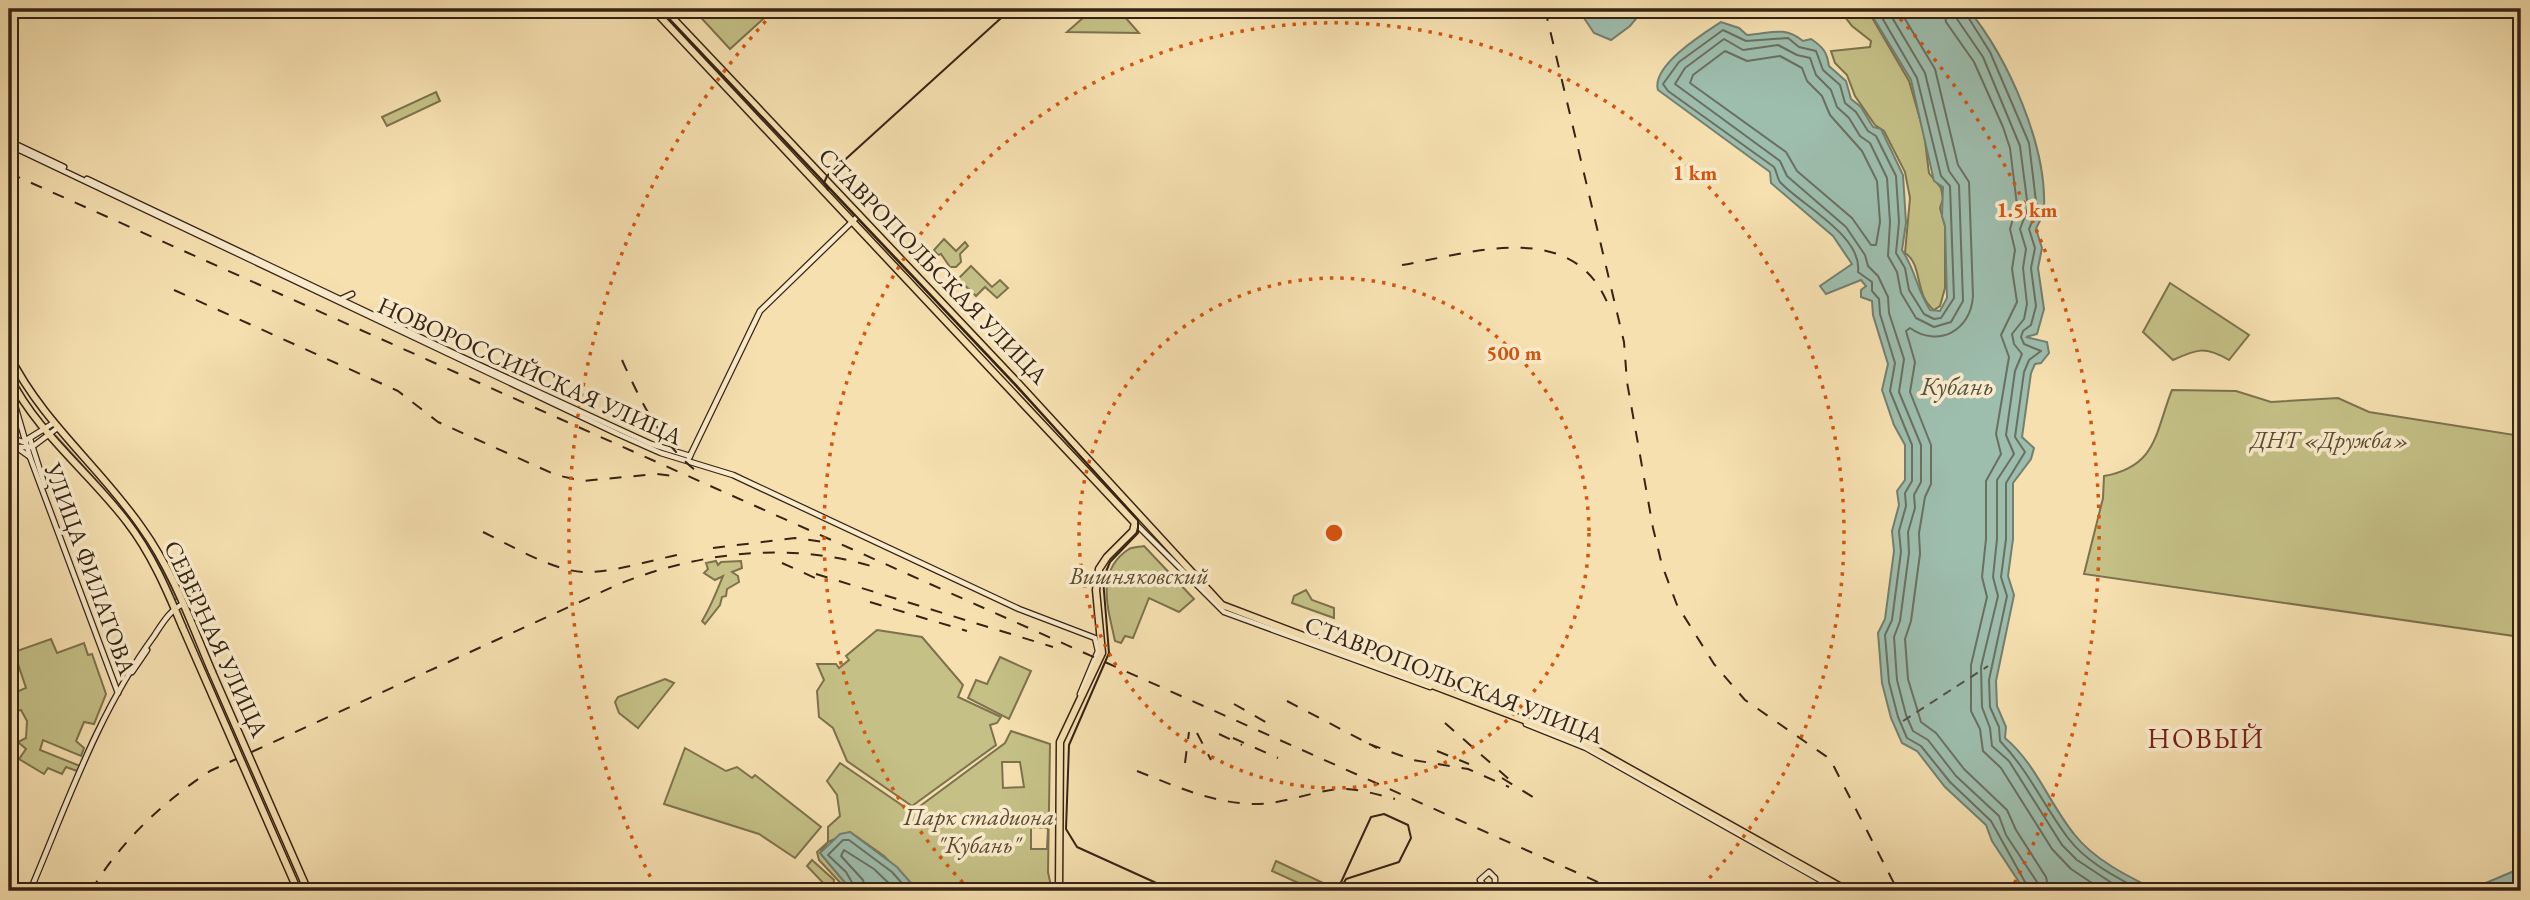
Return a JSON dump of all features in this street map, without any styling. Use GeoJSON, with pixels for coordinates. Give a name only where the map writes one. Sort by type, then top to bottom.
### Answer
{"type":"FeatureCollection","features":[{"type":"Feature","properties":{"kind":"main road","name":"СТАВРОПОЛЬСКАЯ УЛИЦА"},"geometry":{"type":"LineString","coordinates":[[653,9],[1018,383],[1219,602],[1232,611],[1582,742],[1848,891]]}},
{"type":"Feature","properties":{"kind":"main road","name":"СТАВРОПОЛЬСКАЯ УЛИЦА"},"geometry":{"type":"LineString","coordinates":[[664,9],[1135,523],[1171,552]]}},
{"type":"Feature","properties":{"kind":"main road","name":"НОВОРОССИЙСКАЯ УЛИЦА"},"geometry":{"type":"LineString","coordinates":[[9,143],[651,444],[733,475],[990,596],[1095,638],[1098,651],[1078,701]]}},
{"type":"Feature","properties":{"kind":"main road","name":"НОВОРОССИЙСКАЯ УЛИЦА"},"geometry":{"type":"LineString","coordinates":[[9,143],[408,337],[661,453],[689,458]]}},
{"type":"Feature","properties":{"kind":"main road"},"geometry":{"type":"LineString","coordinates":[[689,458],[760,311],[855,218]]}},
{"type":"Feature","properties":{"kind":"main road"},"geometry":{"type":"LineString","coordinates":[[339,299],[347,299],[352,294]]}},
{"type":"Feature","properties":{"kind":"main road","name":"СЕВЕРНАЯ УЛИЦА"},"geometry":{"type":"LineString","coordinates":[[9,355],[54,427],[142,528],[165,564],[308,891]]}},
{"type":"Feature","properties":{"kind":"main road","name":"СЕВЕРНАЯ УЛИЦА"},"geometry":{"type":"LineString","coordinates":[[9,376],[47,433],[125,520],[157,571],[298,891]]}},
{"type":"Feature","properties":{"kind":"main road","name":"УЛИЦА ФИЛАТОВА"},"geometry":{"type":"LineString","coordinates":[[9,385],[28,440],[30,457],[118,690]]}},
{"type":"Feature","properties":{"kind":"main road"},"geometry":{"type":"LineString","coordinates":[[16,447],[30,447],[54,427]]}},
{"type":"Feature","properties":{"kind":"main road"},"geometry":{"type":"LineString","coordinates":[[9,439],[18,443],[47,433]]}},
{"type":"Feature","properties":{"kind":"main road"},"geometry":{"type":"LineString","coordinates":[[9,439],[30,457]]}},
{"type":"Feature","properties":{"kind":"main road"},"geometry":{"type":"LineString","coordinates":[[30,447],[118,690]]}},
{"type":"Feature","properties":{"kind":"main road"},"geometry":{"type":"LineString","coordinates":[[1128,538],[1135,523]]}},
{"type":"Feature","properties":{"kind":"main road","name":"СТАВРОПОЛЬСКАЯ УЛИЦА"},"geometry":{"type":"LineString","coordinates":[[1143,529],[1224,612],[1580,745],[1840,891]]}},
{"type":"Feature","properties":{"kind":"main road"},"geometry":{"type":"LineString","coordinates":[[1059,891],[1059,747],[1103,648],[1096,579],[1104,559],[1143,529]]}},
{"type":"Feature","properties":{"kind":"main road"},"geometry":{"type":"LineString","coordinates":[[32,891],[122,681],[175,610],[183,606]]}},
{"type":"Feature","properties":{"kind":"main road"},"geometry":{"type":"LineString","coordinates":[[118,690],[175,610]]}},
{"type":"Feature","properties":{"kind":"main road"},"geometry":{"type":"LineString","coordinates":[[168,620],[178,621],[182,626]]}},
{"type":"Feature","properties":{"kind":"main road"},"geometry":{"type":"LineString","coordinates":[[116,680],[122,681]]}},
{"type":"Feature","properties":{"kind":"main road"},"geometry":{"type":"LineString","coordinates":[[1488,891],[1481,877],[1486,872],[1494,876],[1495,891]]}},
{"type":"Feature","properties":{"kind":"main road"},"geometry":{"type":"LineString","coordinates":[[1484,886],[1490,887],[1495,883]]}},
{"type":"Feature","properties":{"kind":"green space"},"geometry":{"type":"Polygon","coordinates":[[[693,9],[774,9],[730,49],[693,9]]]}},
{"type":"Feature","properties":{"kind":"green space"},"geometry":{"type":"Polygon","coordinates":[[[1093,9],[1118,9],[1139,33],[1067,32],[1093,9]]]}},
{"type":"Feature","properties":{"kind":"green space"},"geometry":{"type":"Polygon","coordinates":[[[1839,9],[1867,9],[1909,81],[1924,133],[1929,173],[1941,188],[1943,199],[1940,208],[1945,226],[1945,288],[1940,306],[1934,310],[1924,296],[1911,258],[1905,253],[1910,198],[1905,172],[1884,131],[1875,125],[1855,96],[1847,75],[1835,63],[1831,51],[1870,47],[1871,41],[1852,26],[1839,9]]]}},
{"type":"Feature","properties":{"kind":"green space"},"geometry":{"type":"Polygon","coordinates":[[[436,92],[440,101],[387,126],[382,117],[436,92]]]}},
{"type":"Feature","properties":{"kind":"green space"},"geometry":{"type":"Polygon","coordinates":[[[944,239],[956,251],[965,242],[968,246],[960,254],[961,262],[956,267],[950,267],[941,254],[938,255],[934,250],[944,239]]]}},
{"type":"Feature","properties":{"kind":"green space"},"geometry":{"type":"Polygon","coordinates":[[[971,266],[992,287],[1000,280],[1008,288],[997,298],[985,287],[976,296],[958,279],[971,266]]]}},
{"type":"Feature","properties":{"kind":"green space"},"geometry":{"type":"Polygon","coordinates":[[[2170,283],[2249,335],[2229,360],[2201,351],[2173,360],[2143,332],[2170,283]]]}},
{"type":"Feature","properties":{"kind":"green space","name":"ДНТ «Дружба»"},"geometry":{"type":"Polygon","coordinates":[[[2172,390],[2236,391],[2271,402],[2338,398],[2369,412],[2521,436],[2521,637],[2084,574],[2103,498],[2104,476],[2122,471],[2145,455],[2157,433],[2172,390]]]}},
{"type":"Feature","properties":{"kind":"green space"},"geometry":{"type":"Polygon","coordinates":[[[55,435],[138,531],[165,574],[177,598],[174,601],[153,558],[55,435]]]}},
{"type":"Feature","properties":{"kind":"green space","name":"Вишняковский"},"geometry":{"type":"Polygon","coordinates":[[[1144,546],[1194,599],[1179,612],[1149,598],[1133,638],[1125,636],[1121,643],[1115,641],[1109,616],[1108,579],[1118,558],[1129,549],[1144,546]]]}},
{"type":"Feature","properties":{"kind":"green space"},"geometry":{"type":"Polygon","coordinates":[[[716,561],[718,565],[721,562],[741,561],[742,568],[732,572],[738,576],[739,582],[727,589],[726,596],[722,597],[720,605],[705,624],[702,621],[723,576],[715,580],[704,573],[708,569],[706,563],[716,561]]]}},
{"type":"Feature","properties":{"kind":"green space"},"geometry":{"type":"Polygon","coordinates":[[[1306,590],[1312,600],[1334,608],[1334,618],[1292,603],[1294,596],[1306,590]]]}},
{"type":"Feature","properties":{"kind":"green space"},"geometry":{"type":"Polygon","coordinates":[[[877,630],[922,637],[963,685],[958,697],[1001,717],[997,723],[990,725],[996,745],[912,806],[847,761],[833,728],[819,717],[817,691],[824,680],[817,664],[836,664],[839,668],[849,660],[846,656],[877,630]]]}},
{"type":"Feature","properties":{"kind":"green space"},"geometry":{"type":"Polygon","coordinates":[[[51,639],[57,653],[84,643],[88,655],[92,654],[106,694],[94,724],[84,722],[76,741],[84,748],[81,756],[43,740],[40,750],[80,766],[77,771],[66,767],[62,774],[48,768],[44,774],[19,759],[26,749],[18,742],[26,738],[27,721],[21,710],[9,713],[9,695],[26,688],[14,652],[51,639]]]}},
{"type":"Feature","properties":{"kind":"green space"},"geometry":{"type":"Polygon","coordinates":[[[1000,657],[1031,671],[1009,719],[968,698],[976,680],[987,684],[1000,657]]]}},
{"type":"Feature","properties":{"kind":"green space"},"geometry":{"type":"Polygon","coordinates":[[[665,679],[674,683],[638,728],[619,713],[615,702],[618,697],[665,679]]]}},
{"type":"Feature","properties":{"kind":"green space","name":"Парк стадиона \"Кубань\""},"geometry":{"type":"Polygon","coordinates":[[[1011,731],[1050,744],[1048,872],[1052,891],[918,891],[884,856],[850,832],[828,842],[828,827],[840,816],[837,795],[827,781],[840,763],[912,812],[1005,743],[1011,731]],[[1002,762],[1003,788],[1024,787],[1020,762],[1002,762]],[[1031,827],[1031,849],[1047,849],[1048,828],[1031,827]]]}},
{"type":"Feature","properties":{"kind":"green space"},"geometry":{"type":"Polygon","coordinates":[[[685,748],[726,771],[737,767],[752,778],[755,775],[821,827],[795,858],[759,834],[664,804],[685,748]]]}},
{"type":"Feature","properties":{"kind":"green space"},"geometry":{"type":"Polygon","coordinates":[[[828,842],[820,853],[852,891],[848,891],[819,860],[817,852],[828,842]]]}},
{"type":"Feature","properties":{"kind":"green space"},"geometry":{"type":"Polygon","coordinates":[[[812,860],[834,880],[833,887],[827,887],[807,866],[812,860]]]}},
{"type":"Feature","properties":{"kind":"green space"},"geometry":{"type":"Polygon","coordinates":[[[1276,861],[1332,887],[1331,891],[1316,891],[1272,871],[1276,861]]]}},
{"type":"Feature","properties":{"kind":"water"},"geometry":{"type":"Polygon","coordinates":[[[1578,9],[1644,9],[1630,26],[1611,40],[1594,33],[1578,9]]]}},
{"type":"Feature","properties":{"kind":"water","name":"Кубань"},"geometry":{"type":"Polygon","coordinates":[[[1868,9],[1968,9],[1997,52],[2022,103],[2032,131],[2043,184],[2044,212],[2036,229],[2042,248],[2038,268],[2044,309],[2037,334],[2026,337],[2047,342],[2049,353],[2041,363],[2035,364],[2031,373],[2022,437],[2034,448],[2031,459],[2013,483],[2013,539],[2008,576],[2014,595],[1996,681],[1997,706],[2006,727],[2005,738],[2034,772],[2074,834],[2102,860],[2158,891],[2025,891],[1992,841],[1986,825],[1945,787],[1917,751],[1902,743],[1891,718],[1882,683],[1878,633],[1885,619],[1894,551],[1892,531],[1899,505],[1897,491],[1905,480],[1905,445],[1894,425],[1882,390],[1888,364],[1873,315],[1872,301],[1861,297],[1861,290],[1866,286],[1861,280],[1826,294],[1820,286],[1852,264],[1833,236],[1771,183],[1770,172],[1658,90],[1662,71],[1670,61],[1721,22],[1739,28],[1747,35],[1783,32],[1803,41],[1811,39],[1815,42],[1826,53],[1829,66],[1846,81],[1851,99],[1861,107],[1873,127],[1881,129],[1903,175],[1906,223],[1902,250],[1930,310],[1940,311],[1947,298],[1943,187],[1934,181],[1911,80],[1868,9]]]}},
{"type":"Feature","properties":{"kind":"water"},"geometry":{"type":"Polygon","coordinates":[[[850,832],[897,867],[918,891],[852,891],[820,853],[840,834],[850,832]]]}},
{"type":"Feature","properties":{"kind":"water"},"geometry":{"type":"Polygon","coordinates":[[[2521,868],[2521,891],[2467,891],[2521,868]]]}},
{"type":"Feature","properties":{"kind":"ferry route"},"geometry":{"type":"LineString","coordinates":[[1903,721],[1988,666]]}},
{"type":"Feature","properties":{"kind":"tram line"},"geometry":{"type":"LineString","coordinates":[[660,9],[1016,385],[1138,520],[1138,533],[1110,562],[1103,579],[1109,653],[1069,745],[1066,829],[1077,847],[1174,891]]}},
{"type":"Feature","properties":{"kind":"tram line"},"geometry":{"type":"LineString","coordinates":[[828,190],[824,183],[827,176],[1011,9]]}},
{"type":"Feature","properties":{"kind":"tram line"},"geometry":{"type":"LineString","coordinates":[[1337,891],[1371,817],[1384,814],[1408,825],[1411,838],[1399,862],[1346,879],[1339,891]]}},
{"type":"Feature","properties":{"kind":"railway"},"geometry":{"type":"LineString","coordinates":[[1545,9],[1624,342],[1627,382],[1653,528],[1662,565],[1677,605],[1714,664],[1745,700],[1830,759],[1898,891]]}},
{"type":"Feature","properties":{"kind":"railway"},"geometry":{"type":"LineString","coordinates":[[9,173],[1618,891]]}},
{"type":"Feature","properties":{"kind":"railway"},"geometry":{"type":"LineString","coordinates":[[1402,265],[1489,249],[1547,251],[1572,261],[1593,279],[1609,307]]}},
{"type":"Feature","properties":{"kind":"railway"},"geometry":{"type":"LineString","coordinates":[[174,290],[398,391],[438,422],[556,475],[583,481],[657,474],[674,476]]}},
{"type":"Feature","properties":{"kind":"railway"},"geometry":{"type":"LineString","coordinates":[[622,360],[637,393],[665,439],[703,476]]}},
{"type":"Feature","properties":{"kind":"railway"},"geometry":{"type":"LineString","coordinates":[[483,532],[533,557],[573,571],[610,570],[682,554]]}},
{"type":"Feature","properties":{"kind":"railway"},"geometry":{"type":"LineString","coordinates":[[713,548],[795,538],[824,542]]}},
{"type":"Feature","properties":{"kind":"railway"},"geometry":{"type":"LineString","coordinates":[[91,891],[115,856],[144,824],[210,771],[619,584],[681,564],[745,554],[810,554],[874,567]]}},
{"type":"Feature","properties":{"kind":"railway"},"geometry":{"type":"LineString","coordinates":[[782,563],[824,582]]}},
{"type":"Feature","properties":{"kind":"railway"},"geometry":{"type":"LineString","coordinates":[[816,574],[1053,647]]}},
{"type":"Feature","properties":{"kind":"railway"},"geometry":{"type":"LineString","coordinates":[[870,602],[967,631]]}},
{"type":"Feature","properties":{"kind":"railway"},"geometry":{"type":"LineString","coordinates":[[1287,701],[1377,748]]}},
{"type":"Feature","properties":{"kind":"railway"},"geometry":{"type":"LineString","coordinates":[[1234,704],[1269,724]]}},
{"type":"Feature","properties":{"kind":"railway"},"geometry":{"type":"LineString","coordinates":[[1445,723],[1510,780]]}},
{"type":"Feature","properties":{"kind":"railway"},"geometry":{"type":"LineString","coordinates":[[1185,763],[1189,732]]}},
{"type":"Feature","properties":{"kind":"railway"},"geometry":{"type":"LineString","coordinates":[[1197,733],[1211,760]]}},
{"type":"Feature","properties":{"kind":"railway"},"geometry":{"type":"LineString","coordinates":[[1219,734],[1242,745]]}},
{"type":"Feature","properties":{"kind":"railway"},"geometry":{"type":"LineString","coordinates":[[1233,738],[1278,758]]}},
{"type":"Feature","properties":{"kind":"railway"},"geometry":{"type":"LineString","coordinates":[[1369,744],[1413,760],[1468,769],[1509,787]]}},
{"type":"Feature","properties":{"kind":"railway"},"geometry":{"type":"LineString","coordinates":[[1437,751],[1469,764]]}},
{"type":"Feature","properties":{"kind":"railway"},"geometry":{"type":"LineString","coordinates":[[1137,771],[1193,792],[1236,803],[1272,803],[1339,789],[1363,791],[1395,799]]}},
{"type":"Feature","properties":{"kind":"railway"},"geometry":{"type":"LineString","coordinates":[[1502,778],[1541,802]]}},
{"type":"Feature","properties":{"kind":"district","name":"НОВЫЙ"},"geometry":{"type":"Point","coordinates":[2206,738]}}]}
